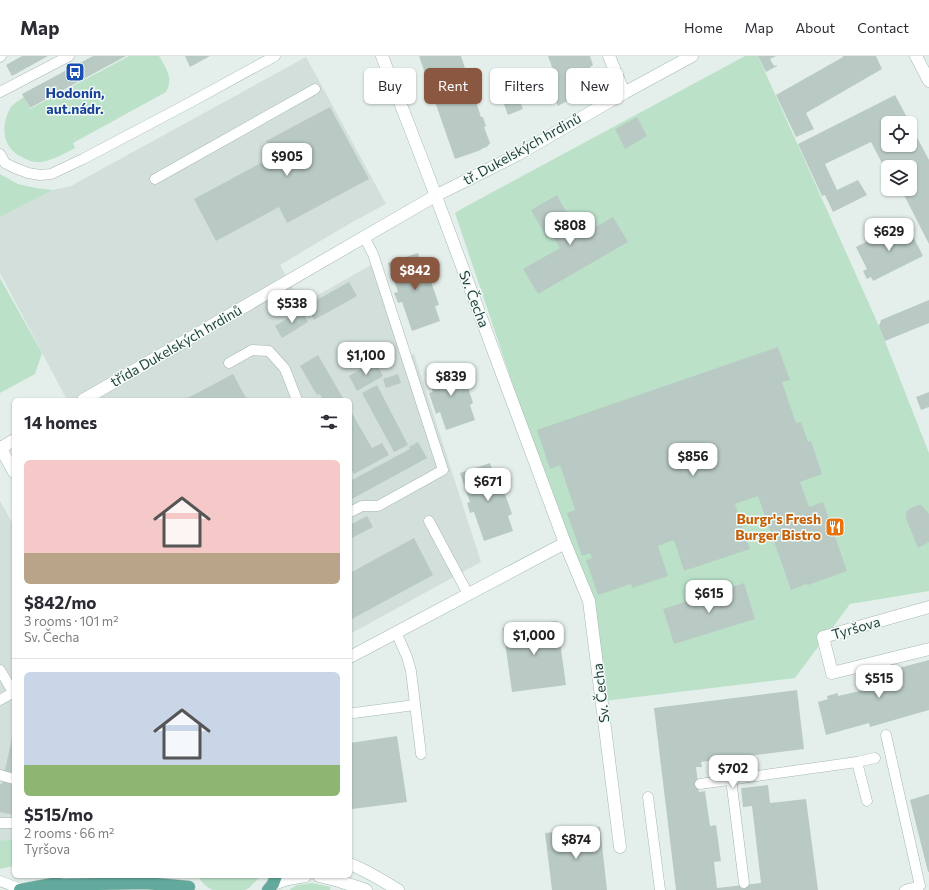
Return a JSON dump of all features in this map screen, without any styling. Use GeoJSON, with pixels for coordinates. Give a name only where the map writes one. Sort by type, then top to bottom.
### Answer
{"type":"FeatureCollection","features":[{"type":"Feature","properties":{"kind":"main road"},"geometry":{"type":"LineString","coordinates":[[21,890],[51,885],[77,878]]}},
{"type":"Feature","properties":{"kind":"main road"},"geometry":{"type":"LineString","coordinates":[[51,885],[145,883],[188,884]]}},
{"type":"Feature","properties":{"kind":"street","name":"Sv. Čecha"},"geometry":{"type":"LineString","coordinates":[[382,56],[425,167],[565,543],[589,601],[620,847]]}},
{"type":"Feature","properties":{"kind":"street"},"geometry":{"type":"LineString","coordinates":[[609,56],[624,93]]}},
{"type":"Feature","properties":{"kind":"street","name":"tř. Dukelských hrdinů"},"geometry":{"type":"LineString","coordinates":[[435,196],[517,155],[624,93],[692,56]]}},
{"type":"Feature","properties":{"kind":"street"},"geometry":{"type":"LineString","coordinates":[[916,56],[929,81]]}},
{"type":"Feature","properties":{"kind":"street","name":"třída Dukelských hrdinů"},"geometry":{"type":"LineString","coordinates":[[86,398],[435,196]]}},
{"type":"Feature","properties":{"kind":"street"},"geometry":{"type":"LineString","coordinates":[[12,441],[0,448],[12,469]]}},
{"type":"Feature","properties":{"kind":"street"},"geometry":{"type":"LineString","coordinates":[[352,656],[565,543]]}},
{"type":"Feature","properties":{"kind":"street","name":"Tyršova"},"geometry":{"type":"LineString","coordinates":[[929,608],[823,637],[832,674],[929,649]]}},
{"type":"Feature","properties":{"kind":"street"},"geometry":{"type":"LineString","coordinates":[[352,865],[380,878],[398,890]]}},
{"type":"Feature","properties":{"kind":"street"},"geometry":{"type":"LineString","coordinates":[[272,883],[294,878]]}},
{"type":"Feature","properties":{"kind":"street"},"geometry":{"type":"LineString","coordinates":[[327,878],[366,890]]}},
{"type":"Feature","properties":{"kind":"lane"},"geometry":{"type":"LineString","coordinates":[[0,92],[69,56]]}},
{"type":"Feature","properties":{"kind":"lane"},"geometry":{"type":"LineString","coordinates":[[0,154],[5,163],[15,168],[28,173],[40,175],[51,174],[83,159],[275,56]]}},
{"type":"Feature","properties":{"kind":"lane"},"geometry":{"type":"LineString","coordinates":[[155,179],[315,89]]}},
{"type":"Feature","properties":{"kind":"lane"},"geometry":{"type":"LineString","coordinates":[[352,511],[362,506],[378,506],[443,470],[373,254],[364,237]]}},
{"type":"Feature","properties":{"kind":"lane"},"geometry":{"type":"LineString","coordinates":[[229,363],[252,350],[269,352],[285,369],[296,398]]}},
{"type":"Feature","properties":{"kind":"lane"},"geometry":{"type":"LineString","coordinates":[[429,521],[468,594]]}},
{"type":"Feature","properties":{"kind":"lane"},"geometry":{"type":"LineString","coordinates":[[396,632],[411,670],[421,754]]}},
{"type":"Feature","properties":{"kind":"lane"},"geometry":{"type":"LineString","coordinates":[[0,670],[12,690]]}},
{"type":"Feature","properties":{"kind":"lane"},"geometry":{"type":"LineString","coordinates":[[0,700],[12,693]]}},
{"type":"Feature","properties":{"kind":"lane"},"geometry":{"type":"LineString","coordinates":[[354,713],[415,705]]}},
{"type":"Feature","properties":{"kind":"lane"},"geometry":{"type":"LineString","coordinates":[[886,735],[920,886],[905,890]]}},
{"type":"Feature","properties":{"kind":"lane"},"geometry":{"type":"LineString","coordinates":[[700,784],[857,762],[875,758]]}},
{"type":"Feature","properties":{"kind":"lane"},"geometry":{"type":"LineString","coordinates":[[857,762],[867,801]]}},
{"type":"Feature","properties":{"kind":"lane"},"geometry":{"type":"LineString","coordinates":[[0,775],[12,778]]}},
{"type":"Feature","properties":{"kind":"lane"},"geometry":{"type":"LineString","coordinates":[[731,779],[744,883]]}},
{"type":"Feature","properties":{"kind":"lane"},"geometry":{"type":"LineString","coordinates":[[648,797],[660,890]]}},
{"type":"Feature","properties":{"kind":"lane"},"geometry":{"type":"LineString","coordinates":[[0,823],[12,823]]}},
{"type":"Feature","properties":{"kind":"lane"},"geometry":{"type":"LineString","coordinates":[[0,881],[21,890]]}},
{"type":"Feature","properties":{"kind":"shaded area"},"geometry":{"type":"Polygon","coordinates":[[[306,57],[386,204],[280,265],[302,304],[371,265],[402,358],[414,354],[481,562],[352,633],[352,398],[66,398],[0,273],[0,217],[53,190],[71,186],[306,57]]]}},
{"type":"Feature","properties":{"kind":"shaded area"},"geometry":{"type":"Polygon","coordinates":[[[0,501],[12,522],[12,861],[0,863],[0,501]]]}},
{"type":"Feature","properties":{"kind":"green space"},"geometry":{"type":"Polygon","coordinates":[[[129,56],[159,56],[169,78],[166,92],[73,143],[75,148],[47,161],[31,161],[15,153],[10,148],[4,128],[7,114],[15,103],[24,97],[30,109],[129,56]]]}},
{"type":"Feature","properties":{"kind":"green space"},"geometry":{"type":"Polygon","coordinates":[[[745,56],[758,56],[879,326],[929,453],[929,591],[850,604],[795,678],[604,701],[594,600],[550,495],[455,213],[745,56]]]}},
{"type":"Feature","properties":{"kind":"green space"},"geometry":{"type":"Polygon","coordinates":[[[0,174],[18,184],[53,190],[0,217],[0,174]]]}},
{"type":"Feature","properties":{"kind":"green space"},"geometry":{"type":"Polygon","coordinates":[[[0,278],[42,353],[35,374],[0,393],[0,278]]]}},
{"type":"Feature","properties":{"kind":"green space"},"geometry":{"type":"Polygon","coordinates":[[[12,839],[12,866],[0,869],[0,841],[12,839]]]}},
{"type":"Feature","properties":{"kind":"green space"},"geometry":{"type":"Polygon","coordinates":[[[200,878],[259,878],[245,890],[213,890],[200,878]]]}},
{"type":"Feature","properties":{"kind":"green space"},"geometry":{"type":"Polygon","coordinates":[[[312,883],[331,887],[330,890],[289,890],[297,885],[312,883]]]}},
{"type":"Feature","properties":{"kind":"building"},"geometry":{"type":"Polygon","coordinates":[[[22,56],[48,56],[12,76],[6,65],[22,56]]]}},
{"type":"Feature","properties":{"kind":"building"},"geometry":{"type":"Polygon","coordinates":[[[93,56],[126,56],[30,108],[22,94],[93,56]]]}},
{"type":"Feature","properties":{"kind":"building"},"geometry":{"type":"Polygon","coordinates":[[[185,56],[210,56],[190,67],[185,56]]]}},
{"type":"Feature","properties":{"kind":"building"},"geometry":{"type":"Polygon","coordinates":[[[419,56],[461,56],[465,68],[424,68],[424,70],[419,56]]]}},
{"type":"Feature","properties":{"kind":"building"},"geometry":{"type":"Polygon","coordinates":[[[548,56],[590,56],[593,65],[590,68],[566,68],[566,102],[558,106],[558,68],[552,68],[548,56]]]}},
{"type":"Feature","properties":{"kind":"building"},"geometry":{"type":"Polygon","coordinates":[[[758,56],[776,56],[770,59],[774,66],[777,66],[766,72],[758,56]]]}},
{"type":"Feature","properties":{"kind":"building"},"geometry":{"type":"Polygon","coordinates":[[[843,56],[876,56],[882,69],[806,113],[814,129],[796,137],[776,95],[843,56]]]}},
{"type":"Feature","properties":{"kind":"building"},"geometry":{"type":"Polygon","coordinates":[[[895,95],[906,116],[881,116],[881,152],[917,152],[917,137],[929,160],[929,244],[905,196],[917,196],[917,160],[881,160],[881,161],[871,142],[825,164],[837,190],[858,180],[867,195],[833,212],[825,195],[822,196],[798,144],[895,95]]]}},
{"type":"Feature","properties":{"kind":"building"},"geometry":{"type":"Polygon","coordinates":[[[436,104],[477,104],[481,117],[483,117],[486,126],[484,127],[490,143],[487,147],[481,150],[455,159],[436,104]]]}},
{"type":"Feature","properties":{"kind":"building"},"geometry":{"type":"Polygon","coordinates":[[[504,104],[521,104],[523,109],[508,115],[504,104]]]}},
{"type":"Feature","properties":{"kind":"building"},"geometry":{"type":"Polygon","coordinates":[[[330,107],[369,179],[287,223],[279,207],[216,241],[194,199],[274,156],[266,141],[330,107]]]}},
{"type":"Feature","properties":{"kind":"building"},"geometry":{"type":"Polygon","coordinates":[[[637,117],[647,136],[625,149],[615,129],[637,117]]]}},
{"type":"Feature","properties":{"kind":"building"},"geometry":{"type":"Polygon","coordinates":[[[557,195],[572,223],[560,230],[568,243],[613,217],[628,242],[538,294],[523,269],[560,248],[552,235],[547,238],[531,210],[557,195]]]}},
{"type":"Feature","properties":{"kind":"building"},"geometry":{"type":"Polygon","coordinates":[[[906,222],[923,256],[873,281],[871,277],[867,279],[863,271],[867,269],[856,247],[906,222]]]}},
{"type":"Feature","properties":{"kind":"building"},"geometry":{"type":"Polygon","coordinates":[[[418,253],[423,268],[426,267],[439,305],[435,306],[440,321],[412,331],[402,302],[398,303],[394,293],[398,292],[388,263],[418,253]]]}},
{"type":"Feature","properties":{"kind":"building"},"geometry":{"type":"Polygon","coordinates":[[[349,282],[357,296],[314,320],[306,306],[349,282]]]}},
{"type":"Feature","properties":{"kind":"building"},"geometry":{"type":"Polygon","coordinates":[[[929,300],[929,323],[885,341],[879,326],[881,320],[929,300]]]}},
{"type":"Feature","properties":{"kind":"building"},"geometry":{"type":"Polygon","coordinates":[[[301,310],[308,322],[282,338],[275,326],[301,310]]]}},
{"type":"Feature","properties":{"kind":"building"},"geometry":{"type":"Polygon","coordinates":[[[778,347],[790,380],[782,382],[796,423],[801,422],[808,442],[811,441],[822,474],[800,482],[809,507],[823,502],[847,571],[791,590],[758,496],[735,504],[750,549],[684,571],[674,540],[658,546],[668,576],[632,588],[631,584],[598,595],[586,560],[592,558],[590,553],[582,556],[567,513],[575,510],[560,465],[550,469],[537,430],[778,347]]]}},
{"type":"Feature","properties":{"kind":"building"},"geometry":{"type":"Polygon","coordinates":[[[318,355],[343,398],[322,398],[320,394],[317,395],[300,366],[318,355]]]}},
{"type":"Feature","properties":{"kind":"building"},"geometry":{"type":"Polygon","coordinates":[[[375,361],[383,376],[357,391],[349,376],[375,361]]]}},
{"type":"Feature","properties":{"kind":"building"},"geometry":{"type":"Polygon","coordinates":[[[456,364],[461,379],[465,378],[473,403],[470,405],[475,420],[446,430],[440,412],[436,414],[429,393],[433,392],[426,374],[456,364]]]}},
{"type":"Feature","properties":{"kind":"building"},"geometry":{"type":"Polygon","coordinates":[[[233,374],[246,398],[188,398],[233,374]]]}},
{"type":"Feature","properties":{"kind":"building"},"geometry":{"type":"Polygon","coordinates":[[[398,374],[401,383],[386,388],[383,379],[398,374]]]}},
{"type":"Feature","properties":{"kind":"building"},"geometry":{"type":"Polygon","coordinates":[[[377,385],[408,445],[394,452],[362,393],[377,385]]]}},
{"type":"Feature","properties":{"kind":"building"},"geometry":{"type":"Polygon","coordinates":[[[929,392],[929,407],[921,410],[916,397],[929,392]]]}},
{"type":"Feature","properties":{"kind":"building"},"geometry":{"type":"Polygon","coordinates":[[[352,413],[372,448],[382,443],[389,455],[354,474],[352,470],[352,413]]]}},
{"type":"Feature","properties":{"kind":"building"},"geometry":{"type":"Polygon","coordinates":[[[418,442],[427,458],[352,499],[352,480],[410,449],[409,447],[418,442]]]}},
{"type":"Feature","properties":{"kind":"building"},"geometry":{"type":"Polygon","coordinates":[[[490,463],[495,478],[499,477],[512,514],[508,516],[513,531],[484,541],[474,512],[470,513],[467,503],[470,502],[460,473],[490,463]]]}},
{"type":"Feature","properties":{"kind":"building"},"geometry":{"type":"Polygon","coordinates":[[[921,505],[929,514],[929,542],[918,548],[906,517],[909,509],[921,505]]]}},
{"type":"Feature","properties":{"kind":"building"},"geometry":{"type":"Polygon","coordinates":[[[367,516],[373,527],[352,538],[352,524],[367,516]]]}},
{"type":"Feature","properties":{"kind":"building"},"geometry":{"type":"Polygon","coordinates":[[[414,538],[433,575],[352,619],[352,572],[414,538]]]}},
{"type":"Feature","properties":{"kind":"building"},"geometry":{"type":"Polygon","coordinates":[[[744,583],[755,619],[674,644],[663,609],[744,583]]]}},
{"type":"Feature","properties":{"kind":"building"},"geometry":{"type":"Polygon","coordinates":[[[557,621],[566,685],[512,692],[503,628],[557,621]]]}},
{"type":"Feature","properties":{"kind":"building"},"geometry":{"type":"Polygon","coordinates":[[[929,660],[929,710],[870,727],[869,723],[826,735],[818,702],[828,699],[827,696],[838,693],[838,696],[860,691],[857,679],[929,660]]]}},
{"type":"Feature","properties":{"kind":"building"},"geometry":{"type":"Polygon","coordinates":[[[797,690],[804,749],[701,762],[702,767],[696,767],[699,792],[705,791],[710,826],[716,825],[721,861],[714,862],[717,888],[761,883],[752,806],[743,807],[741,788],[768,785],[770,803],[806,799],[818,890],[676,890],[654,708],[797,690]]]}},
{"type":"Feature","properties":{"kind":"building"},"geometry":{"type":"Polygon","coordinates":[[[397,736],[407,802],[352,809],[352,743],[397,736]]]}},
{"type":"Feature","properties":{"kind":"building"},"geometry":{"type":"Polygon","coordinates":[[[12,738],[12,815],[0,812],[0,784],[2,784],[12,738]]]}},
{"type":"Feature","properties":{"kind":"building"},"geometry":{"type":"Polygon","coordinates":[[[929,794],[929,872],[928,872],[910,800],[929,794]]]}},
{"type":"Feature","properties":{"kind":"building"},"geometry":{"type":"Polygon","coordinates":[[[600,827],[607,890],[552,890],[545,833],[600,827]]]}},
{"type":"Feature","properties":{"kind":"place","name":"Hodonín, aut.nádr."},"geometry":{"type":"Point","coordinates":[75,72]}},
{"type":"Feature","properties":{"kind":"place","name":"Burgr's Fresh Burger Bistro"},"geometry":{"type":"Point","coordinates":[835,527]}}]}
